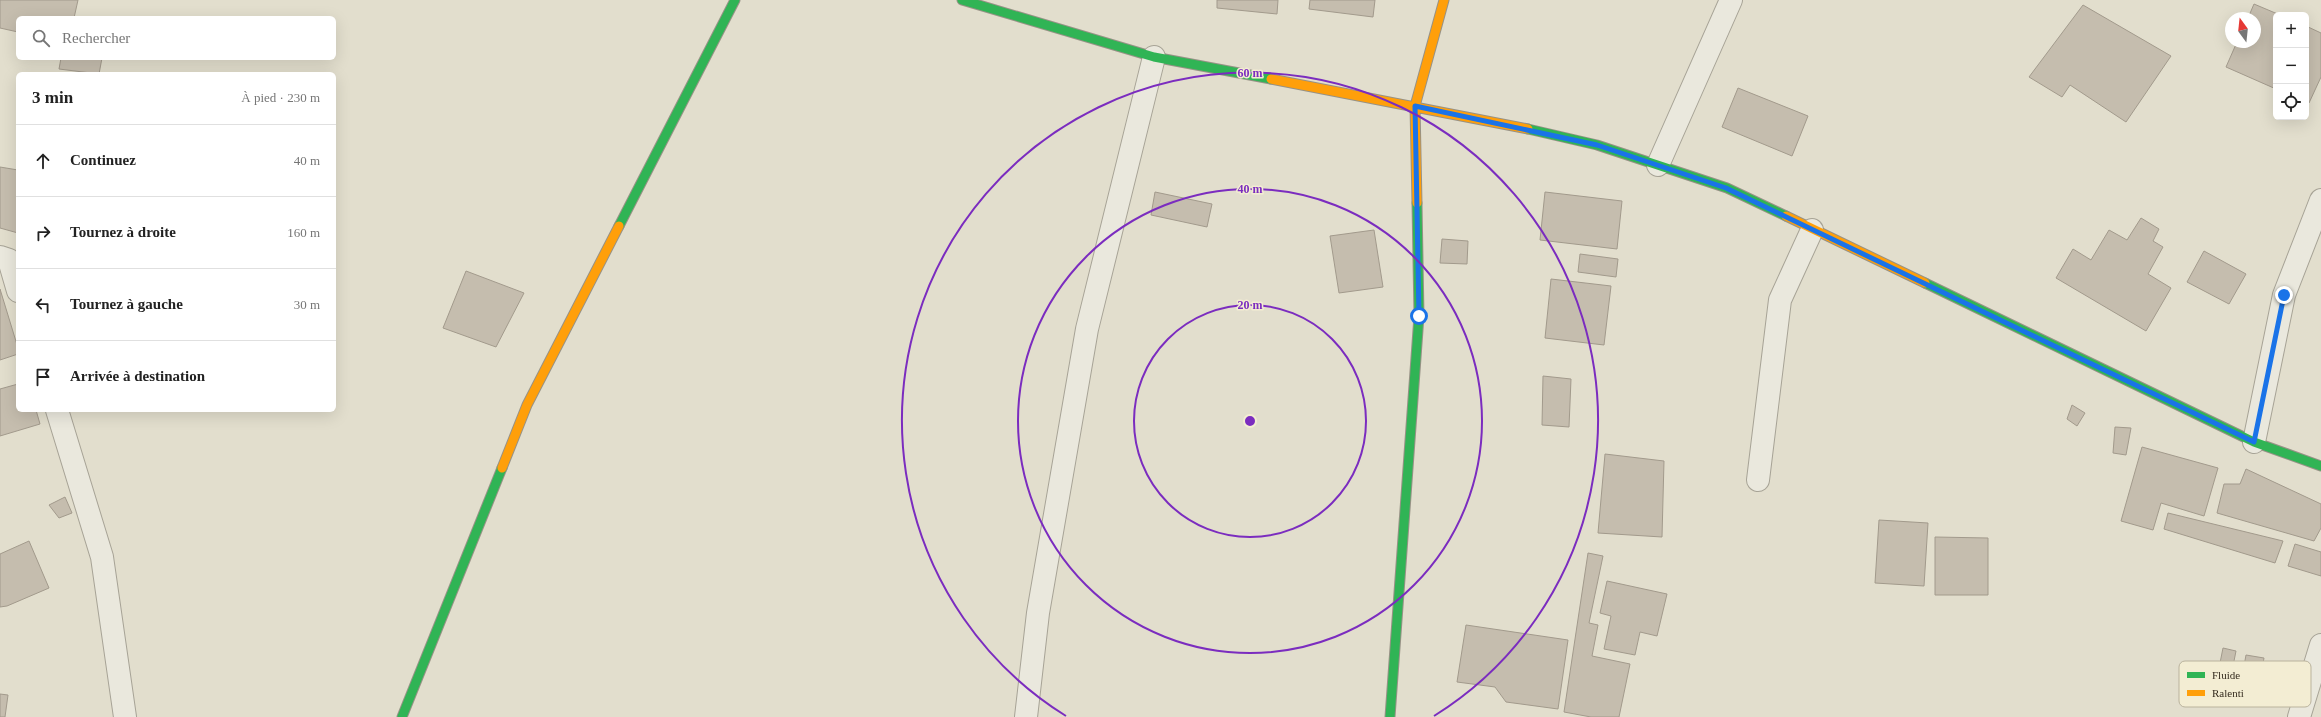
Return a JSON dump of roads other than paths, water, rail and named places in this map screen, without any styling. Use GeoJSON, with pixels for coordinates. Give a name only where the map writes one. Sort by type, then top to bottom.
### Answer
{"type":"FeatureCollection","features":[{"type":"Feature","properties":{"kind":"street"},"geometry":{"type":"LineString","coordinates":[[402,717],[527,405],[735,0]]}},
{"type":"Feature","properties":{"kind":"street"},"geometry":{"type":"LineString","coordinates":[[962,0],[1154,57],[1415,106],[1597,145],[1726,188],[2254,442],[2321,466]]}},
{"type":"Feature","properties":{"kind":"street"},"geometry":{"type":"LineString","coordinates":[[1390,717],[1419,316],[1415,106],[1444,0]]}},
{"type":"Feature","properties":{"kind":"street"},"geometry":{"type":"LineString","coordinates":[[1658,165],[1732,0]]}},
{"type":"Feature","properties":{"kind":"street"},"geometry":{"type":"LineString","coordinates":[[1026,717],[1038,613],[1087,329],[1154,57]]}},
{"type":"Feature","properties":{"kind":"street"},"geometry":{"type":"LineString","coordinates":[[2254,442],[2284,295],[2321,200]]}},
{"type":"Feature","properties":{"kind":"street"},"geometry":{"type":"LineString","coordinates":[[1758,480],[1780,300],[1812,230]]}},
{"type":"Feature","properties":{"kind":"street"},"geometry":{"type":"LineString","coordinates":[[0,257],[9,260],[16,284]]}},
{"type":"Feature","properties":{"kind":"street"},"geometry":{"type":"LineString","coordinates":[[57,412],[102,557],[125,717]]}},
{"type":"Feature","properties":{"kind":"street"},"geometry":{"type":"LineString","coordinates":[[2311,678],[2321,645]]}},
{"type":"Feature","properties":{"kind":"street"},"geometry":{"type":"LineString","coordinates":[[2299,717],[2302,707]]}}]}
